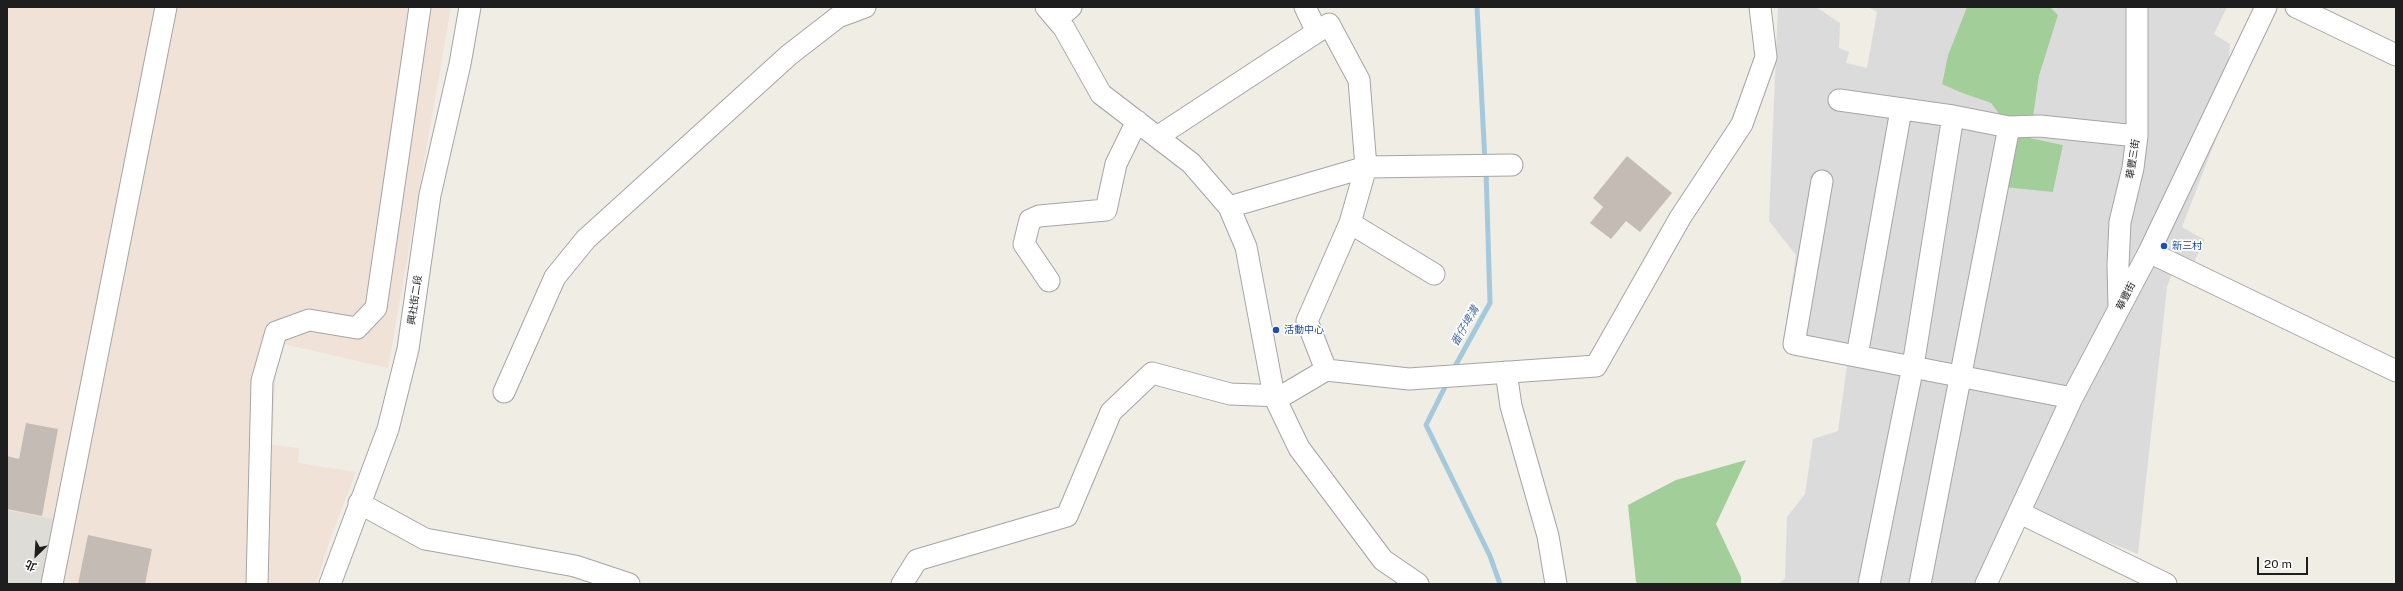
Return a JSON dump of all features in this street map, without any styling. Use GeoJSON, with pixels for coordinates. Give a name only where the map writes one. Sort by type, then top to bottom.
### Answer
{"type":"FeatureCollection","features":[{"type":"Feature","properties":{"kind":"street"},"geometry":{"type":"LineString","coordinates":[[52,584],[166,7]]}},
{"type":"Feature","properties":{"kind":"street"},"geometry":{"type":"LineString","coordinates":[[257,584],[262,381],[276,332],[309,320],[357,328],[376,308],[420,7]]}},
{"type":"Feature","properties":{"kind":"street","name":"興社街二段"},"geometry":{"type":"LineString","coordinates":[[330,584],[359,503],[388,429],[408,349],[430,195],[460,64],[470,7]]}},
{"type":"Feature","properties":{"kind":"street"},"geometry":{"type":"LineString","coordinates":[[504,392],[554,278],[586,239],[789,55],[838,17],[865,7]]}},
{"type":"Feature","properties":{"kind":"street"},"geometry":{"type":"LineString","coordinates":[[1305,7],[1317,32]]}},
{"type":"Feature","properties":{"kind":"street"},"geometry":{"type":"LineString","coordinates":[[902,584],[916,560],[1067,516],[1111,412],[1152,373],[1230,394],[1282,396],[1326,370],[1409,379],[1596,366],[1680,218],[1742,124],[1766,57],[1760,7]]}},
{"type":"Feature","properties":{"kind":"street","name":"華豐三街"},"geometry":{"type":"LineString","coordinates":[[2120,309],[2118,265],[2120,222],[2133,168],[2137,136],[2137,7]]}},
{"type":"Feature","properties":{"kind":"street","name":"華豐街"},"geometry":{"type":"LineString","coordinates":[[1986,584],[2072,398],[2120,309],[2266,7]]}},
{"type":"Feature","properties":{"kind":"street"},"geometry":{"type":"LineString","coordinates":[[2296,7],[2396,55]]}},
{"type":"Feature","properties":{"kind":"street"},"geometry":{"type":"LineString","coordinates":[[1058,11],[1064,28],[1101,94],[1191,163],[1229,207],[1246,247],[1274,396],[1299,448],[1383,560],[1418,584]]}},
{"type":"Feature","properties":{"kind":"street"},"geometry":{"type":"LineString","coordinates":[[1157,137],[1329,24],[1359,80],[1366,167],[1350,223],[1307,321],[1326,370]]}},
{"type":"Feature","properties":{"kind":"street"},"geometry":{"type":"LineString","coordinates":[[1839,100],[1901,110],[1953,116],[2009,127],[2040,126],[2137,136]]}},
{"type":"Feature","properties":{"kind":"street"},"geometry":{"type":"LineString","coordinates":[[1857,356],[1901,110]]}},
{"type":"Feature","properties":{"kind":"street"},"geometry":{"type":"LineString","coordinates":[[1869,584],[1913,366],[1953,116]]}},
{"type":"Feature","properties":{"kind":"street"},"geometry":{"type":"LineString","coordinates":[[1049,281],[1024,244],[1030,220],[1039,216],[1106,210],[1116,164],[1137,121]]}},
{"type":"Feature","properties":{"kind":"street"},"geometry":{"type":"LineString","coordinates":[[1920,584],[2009,127]]}},
{"type":"Feature","properties":{"kind":"street"},"geometry":{"type":"LineString","coordinates":[[1229,207],[1366,167],[1512,165]]}},
{"type":"Feature","properties":{"kind":"street"},"geometry":{"type":"LineString","coordinates":[[1822,181],[1794,344],[2072,398]]}},
{"type":"Feature","properties":{"kind":"street"},"geometry":{"type":"LineString","coordinates":[[1350,223],[1434,274]]}},
{"type":"Feature","properties":{"kind":"street"},"geometry":{"type":"LineString","coordinates":[[2148,252],[2396,371]]}},
{"type":"Feature","properties":{"kind":"street"},"geometry":{"type":"LineString","coordinates":[[1506,372],[1511,406],[1548,536],[1556,584]]}},
{"type":"Feature","properties":{"kind":"street"},"geometry":{"type":"LineString","coordinates":[[359,503],[425,539],[575,566],[629,584]]}},
{"type":"Feature","properties":{"kind":"street"},"geometry":{"type":"LineString","coordinates":[[2020,513],[2166,584]]}},
{"type":"Feature","properties":{"kind":"shaded area"},"geometry":{"type":"Polygon","coordinates":[[[7,7],[451,7],[388,368],[284,344],[276,373],[272,445],[299,448],[298,463],[356,472],[330,539],[316,584],[7,584],[7,7]]]}},
{"type":"Feature","properties":{"kind":"shaded area"},"geometry":{"type":"Polygon","coordinates":[[[1778,7],[1816,7],[1840,23],[1839,48],[1849,52],[1846,63],[1867,68],[1877,12],[1868,7],[1967,7],[1948,55],[1942,83],[1962,93],[1991,103],[2053,192],[2063,145],[2030,138],[2039,76],[2058,15],[2050,7],[2227,7],[2214,34],[2230,44],[2224,118],[2182,227],[2205,240],[2188,274],[2173,270],[2167,287],[2138,554],[2031,512],[2008,508],[1990,570],[1982,584],[1777,584],[1785,579],[1787,517],[1805,494],[1813,439],[1838,431],[1847,365],[1783,342],[1796,255],[1769,221],[1778,7]]]}},
{"type":"Feature","properties":{"kind":"shaded area"},"geometry":{"type":"Polygon","coordinates":[[[7,510],[63,521],[49,584],[7,584],[7,510]]]}},
{"type":"Feature","properties":{"kind":"green space"},"geometry":{"type":"Polygon","coordinates":[[[1967,7],[2050,7],[2058,15],[2039,76],[2030,138],[2063,145],[2053,192],[2004,187],[2002,118],[1991,103],[1942,84],[1948,55],[1967,7]]]}},
{"type":"Feature","properties":{"kind":"green space"},"geometry":{"type":"Polygon","coordinates":[[[1746,460],[1716,524],[1741,577],[1741,584],[1639,584],[1636,582],[1628,505],[1676,480],[1746,460]]]}},
{"type":"Feature","properties":{"kind":"building"},"geometry":{"type":"Polygon","coordinates":[[[1627,156],[1672,193],[1640,232],[1626,221],[1611,239],[1590,223],[1603,207],[1593,198],[1627,156]]]}},
{"type":"Feature","properties":{"kind":"building"},"geometry":{"type":"Polygon","coordinates":[[[26,423],[58,429],[42,516],[7,509],[7,456],[19,459],[26,423]]]}},
{"type":"Feature","properties":{"kind":"building"},"geometry":{"type":"Polygon","coordinates":[[[88,535],[152,549],[145,584],[78,584],[88,535]]]}},
{"type":"Feature","properties":{"kind":"waterway","name":"番仔埤溝"},"geometry":{"type":"LineString","coordinates":[[1477,7],[1485,162]]}},
{"type":"Feature","properties":{"kind":"waterway","name":"番仔埤溝"},"geometry":{"type":"LineString","coordinates":[[1453,370],[1490,303],[1486,170]]}},
{"type":"Feature","properties":{"kind":"waterway","name":"番仔埤溝"},"geometry":{"type":"LineString","coordinates":[[1448,381],[1426,425],[1490,556],[1500,584]]}},
{"type":"Feature","properties":{"kind":"place","name":"新三村"},"geometry":{"type":"Point","coordinates":[2164,246]}},
{"type":"Feature","properties":{"kind":"place","name":"活動中心"},"geometry":{"type":"Point","coordinates":[1276,330]}}]}
